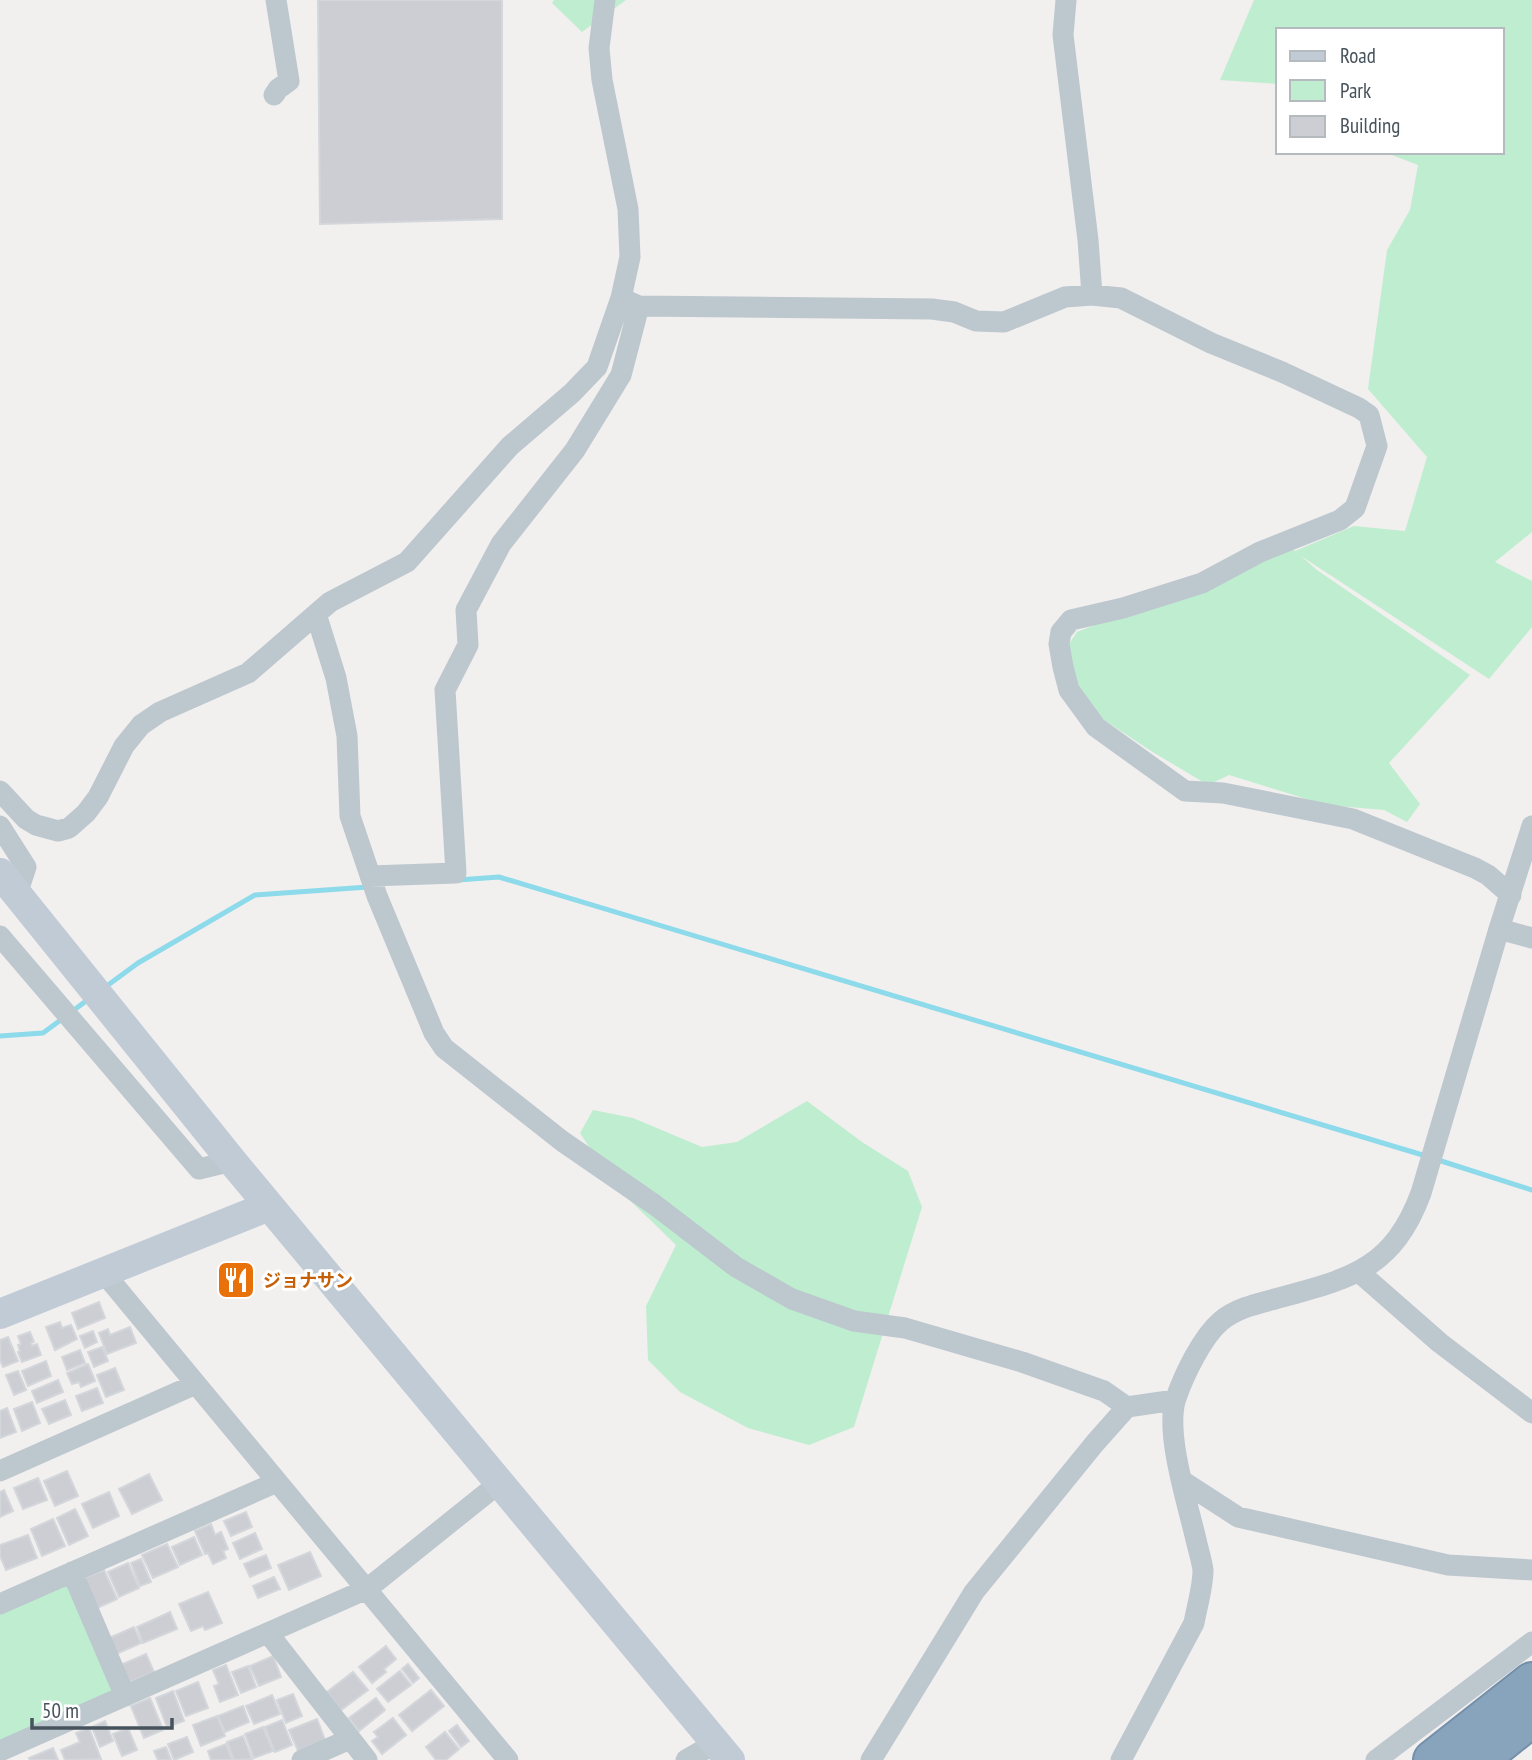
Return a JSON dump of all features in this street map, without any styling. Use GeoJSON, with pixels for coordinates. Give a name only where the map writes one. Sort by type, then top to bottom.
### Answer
{"type":"FeatureCollection","features":[{"type":"Feature","properties":{"kind":"highway"},"geometry":{"type":"LineString","coordinates":[[1433,1760],[1532,1682]]}},
{"type":"Feature","properties":{"kind":"highway"},"geometry":{"type":"LineString","coordinates":[[1478,1760],[1532,1717]]}},
{"type":"Feature","properties":{"kind":"street"},"geometry":{"type":"LineString","coordinates":[[274,95],[289,81],[276,0]]}},
{"type":"Feature","properties":{"kind":"street"},"geometry":{"type":"LineString","coordinates":[[373,886],[456,873],[445,690],[468,645],[466,610],[501,544],[575,450],[621,375],[630,302],[628,209],[602,80],[599,48],[605,0]]}},
{"type":"Feature","properties":{"kind":"street"},"geometry":{"type":"LineString","coordinates":[[1066,0],[1063,35],[1088,240],[1092,295]]}},
{"type":"Feature","properties":{"kind":"street"},"geometry":{"type":"LineString","coordinates":[[630,302],[932,309],[954,312],[976,321],[1003,322],[1065,297],[1092,295],[1121,298],[1211,343],[1360,408],[1369,415],[1377,446],[1355,508],[1340,520],[1260,552],[1202,583],[1123,608],[1071,620],[1061,632],[1059,644],[1069,690],[1096,727],[1185,791],[1223,793],[1353,819],[1488,874],[1511,895]]}},
{"type":"Feature","properties":{"kind":"street"},"geometry":{"type":"LineString","coordinates":[[12,825],[36,825],[58,831],[69,828],[92,805],[124,746],[141,725],[160,712],[248,673],[330,601],[407,562],[510,446],[572,393],[597,367],[630,302]]}},
{"type":"Feature","properties":{"kind":"street"},"geometry":{"type":"LineString","coordinates":[[316,614],[336,678],[347,736],[350,816],[373,886],[434,1032],[444,1048],[562,1140],[655,1205],[736,1267],[792,1299],[853,1321],[905,1328],[1022,1362],[1104,1391],[1127,1407]]}},
{"type":"Feature","properties":{"kind":"street"},"geometry":{"type":"LineString","coordinates":[[0,791],[26,867],[9,883],[232,1161],[723,1752],[686,1760]]}},
{"type":"Feature","properties":{"kind":"street"},"geometry":{"type":"LineString","coordinates":[[1121,1760],[1194,1623],[1203,1570],[1174,1440],[1172,1417],[1175,1399],[1205,1340],[1221,1321],[1241,1309],[1323,1286],[1359,1272],[1387,1253],[1401,1236],[1412,1216],[1532,826]]}},
{"type":"Feature","properties":{"kind":"street"},"geometry":{"type":"LineString","coordinates":[[1499,929],[1532,938]]}},
{"type":"Feature","properties":{"kind":"street"},"geometry":{"type":"LineString","coordinates":[[0,936],[199,1169],[232,1161]]}},
{"type":"Feature","properties":{"kind":"street"},"geometry":{"type":"LineString","coordinates":[[0,1314],[269,1206]]}},
{"type":"Feature","properties":{"kind":"street"},"geometry":{"type":"LineString","coordinates":[[1359,1272],[1440,1343],[1532,1413]]}},
{"type":"Feature","properties":{"kind":"street"},"geometry":{"type":"LineString","coordinates":[[104,1273],[508,1760]]}},
{"type":"Feature","properties":{"kind":"street"},"geometry":{"type":"LineString","coordinates":[[0,1471],[196,1384]]}},
{"type":"Feature","properties":{"kind":"street"},"geometry":{"type":"LineString","coordinates":[[871,1760],[974,1592],[1046,1501],[1127,1407],[1175,1399]]}},
{"type":"Feature","properties":{"kind":"street"},"geometry":{"type":"LineString","coordinates":[[0,1604],[277,1482]]}},
{"type":"Feature","properties":{"kind":"street"},"geometry":{"type":"LineString","coordinates":[[1184,1482],[1238,1517],[1448,1564],[1532,1570]]}},
{"type":"Feature","properties":{"kind":"street"},"geometry":{"type":"LineString","coordinates":[[0,1751],[367,1589],[498,1484]]}},
{"type":"Feature","properties":{"kind":"street"},"geometry":{"type":"LineString","coordinates":[[72,1572],[125,1696]]}},
{"type":"Feature","properties":{"kind":"street"},"geometry":{"type":"LineString","coordinates":[[268,1633],[367,1760]]}},
{"type":"Feature","properties":{"kind":"street"},"geometry":{"type":"LineString","coordinates":[[1376,1760],[1532,1642]]}},
{"type":"Feature","properties":{"kind":"street"},"geometry":{"type":"LineString","coordinates":[[302,1760],[350,1739]]}},
{"type":"Feature","properties":{"kind":"green space"},"geometry":{"type":"Polygon","coordinates":[[[554,0],[626,0],[582,32],[552,3],[554,0]]]}},
{"type":"Feature","properties":{"kind":"green space"},"geometry":{"type":"Polygon","coordinates":[[[1254,0],[1532,0],[1532,532],[1495,562],[1532,581],[1532,627],[1489,679],[1301,556],[1317,570],[1470,675],[1389,763],[1420,804],[1407,822],[1384,810],[1326,805],[1229,775],[1208,785],[1095,714],[1073,680],[1069,644],[1077,632],[1291,548],[1295,551],[1354,526],[1405,531],[1427,457],[1368,389],[1387,250],[1410,210],[1418,165],[1389,154],[1504,154],[1504,28],[1276,28],[1276,84],[1220,80],[1254,0]]]}},
{"type":"Feature","properties":{"kind":"green space"},"geometry":{"type":"Polygon","coordinates":[[[807,1101],[862,1142],[908,1171],[922,1207],[854,1427],[809,1445],[748,1428],[680,1392],[648,1360],[646,1306],[676,1245],[613,1184],[580,1133],[593,1110],[633,1118],[702,1147],[737,1142],[807,1101]]]}},
{"type":"Feature","properties":{"kind":"green space"},"geometry":{"type":"Polygon","coordinates":[[[67,1585],[116,1684],[112,1695],[0,1743],[0,1614],[67,1585]]]}},
{"type":"Feature","properties":{"kind":"building"},"geometry":{"type":"Polygon","coordinates":[[[318,0],[502,0],[502,219],[320,224],[318,0]]]}},
{"type":"Feature","properties":{"kind":"building"},"geometry":{"type":"Polygon","coordinates":[[[99,1302],[105,1318],[78,1329],[72,1313],[99,1302]]]}},
{"type":"Feature","properties":{"kind":"building"},"geometry":{"type":"Polygon","coordinates":[[[60,1322],[62,1328],[71,1325],[77,1339],[55,1350],[46,1327],[60,1322]]]}},
{"type":"Feature","properties":{"kind":"building"},"geometry":{"type":"Polygon","coordinates":[[[130,1327],[136,1343],[107,1354],[99,1333],[108,1329],[110,1335],[130,1327]]]}},
{"type":"Feature","properties":{"kind":"building"},"geometry":{"type":"Polygon","coordinates":[[[93,1331],[97,1342],[85,1348],[80,1336],[93,1331]]]}},
{"type":"Feature","properties":{"kind":"building"},"geometry":{"type":"Polygon","coordinates":[[[30,1332],[34,1342],[31,1343],[32,1346],[37,1344],[41,1355],[22,1362],[18,1352],[18,1345],[21,1344],[18,1336],[30,1332]]]}},
{"type":"Feature","properties":{"kind":"building"},"geometry":{"type":"Polygon","coordinates":[[[8,1337],[18,1361],[3,1367],[0,1360],[0,1340],[8,1337]]]}},
{"type":"Feature","properties":{"kind":"building"},"geometry":{"type":"Polygon","coordinates":[[[102,1347],[108,1361],[94,1367],[88,1352],[102,1347]]]}},
{"type":"Feature","properties":{"kind":"building"},"geometry":{"type":"Polygon","coordinates":[[[80,1350],[85,1363],[67,1370],[62,1357],[80,1350]]]}},
{"type":"Feature","properties":{"kind":"building"},"geometry":{"type":"Polygon","coordinates":[[[46,1361],[51,1376],[28,1386],[22,1371],[46,1361]]]}},
{"type":"Feature","properties":{"kind":"building"},"geometry":{"type":"Polygon","coordinates":[[[88,1364],[95,1381],[81,1387],[79,1382],[72,1384],[67,1373],[88,1364]]]}},
{"type":"Feature","properties":{"kind":"building"},"geometry":{"type":"Polygon","coordinates":[[[115,1368],[124,1390],[106,1397],[97,1375],[115,1368]]]}},
{"type":"Feature","properties":{"kind":"building"},"geometry":{"type":"Polygon","coordinates":[[[18,1371],[26,1390],[14,1395],[6,1375],[18,1371]]]}},
{"type":"Feature","properties":{"kind":"building"},"geometry":{"type":"Polygon","coordinates":[[[58,1380],[63,1392],[37,1403],[32,1391],[58,1380]]]}},
{"type":"Feature","properties":{"kind":"building"},"geometry":{"type":"Polygon","coordinates":[[[97,1388],[103,1403],[82,1411],[76,1396],[97,1388]]]}},
{"type":"Feature","properties":{"kind":"building"},"geometry":{"type":"Polygon","coordinates":[[[65,1400],[71,1415],[49,1424],[42,1409],[65,1400]]]}},
{"type":"Feature","properties":{"kind":"building"},"geometry":{"type":"Polygon","coordinates":[[[32,1402],[40,1423],[22,1431],[14,1409],[32,1402]]]}},
{"type":"Feature","properties":{"kind":"building"},"geometry":{"type":"Polygon","coordinates":[[[7,1408],[16,1432],[0,1438],[0,1411],[7,1408]]]}},
{"type":"Feature","properties":{"kind":"building"},"geometry":{"type":"Polygon","coordinates":[[[67,1471],[78,1496],[55,1506],[44,1481],[67,1471]]]}},
{"type":"Feature","properties":{"kind":"building"},"geometry":{"type":"Polygon","coordinates":[[[149,1474],[162,1500],[132,1514],[119,1489],[149,1474]]]}},
{"type":"Feature","properties":{"kind":"building"},"geometry":{"type":"Polygon","coordinates":[[[38,1478],[47,1500],[23,1509],[14,1488],[38,1478]]]}},
{"type":"Feature","properties":{"kind":"building"},"geometry":{"type":"Polygon","coordinates":[[[4,1490],[13,1511],[0,1517],[0,1492],[4,1490]]]}},
{"type":"Feature","properties":{"kind":"building"},"geometry":{"type":"Polygon","coordinates":[[[109,1492],[119,1516],[93,1528],[82,1504],[109,1492]]]}},
{"type":"Feature","properties":{"kind":"building"},"geometry":{"type":"Polygon","coordinates":[[[75,1509],[88,1536],[69,1545],[57,1518],[75,1509]]]}},
{"type":"Feature","properties":{"kind":"building"},"geometry":{"type":"Polygon","coordinates":[[[246,1512],[252,1527],[231,1536],[224,1521],[246,1512]]]}},
{"type":"Feature","properties":{"kind":"building"},"geometry":{"type":"Polygon","coordinates":[[[53,1519],[65,1546],[42,1556],[31,1529],[53,1519]]]}},
{"type":"Feature","properties":{"kind":"building"},"geometry":{"type":"Polygon","coordinates":[[[211,1524],[215,1535],[221,1532],[228,1549],[223,1551],[226,1558],[213,1564],[208,1553],[205,1554],[195,1531],[211,1524]]]}},
{"type":"Feature","properties":{"kind":"building"},"geometry":{"type":"Polygon","coordinates":[[[255,1533],[262,1549],[240,1559],[233,1543],[255,1533]]]}},
{"type":"Feature","properties":{"kind":"building"},"geometry":{"type":"Polygon","coordinates":[[[28,1535],[37,1558],[6,1570],[0,1556],[0,1545],[28,1535]]]}},
{"type":"Feature","properties":{"kind":"building"},"geometry":{"type":"Polygon","coordinates":[[[194,1537],[202,1555],[180,1565],[172,1547],[194,1537]]]}},
{"type":"Feature","properties":{"kind":"building"},"geometry":{"type":"Polygon","coordinates":[[[167,1544],[178,1567],[153,1578],[142,1555],[167,1544]]]}},
{"type":"Feature","properties":{"kind":"building"},"geometry":{"type":"Polygon","coordinates":[[[310,1552],[321,1576],[289,1590],[278,1565],[310,1552]]]}},
{"type":"Feature","properties":{"kind":"building"},"geometry":{"type":"Polygon","coordinates":[[[266,1555],[271,1568],[250,1577],[244,1564],[266,1555]]]}},
{"type":"Feature","properties":{"kind":"building"},"geometry":{"type":"Polygon","coordinates":[[[141,1559],[151,1582],[140,1586],[131,1563],[141,1559]]]}},
{"type":"Feature","properties":{"kind":"building"},"geometry":{"type":"Polygon","coordinates":[[[128,1563],[139,1588],[119,1597],[108,1572],[128,1563]]]}},
{"type":"Feature","properties":{"kind":"building"},"geometry":{"type":"Polygon","coordinates":[[[104,1570],[117,1599],[95,1609],[82,1579],[104,1570]]]}},
{"type":"Feature","properties":{"kind":"building"},"geometry":{"type":"Polygon","coordinates":[[[274,1577],[280,1589],[258,1598],[253,1586],[274,1577]]]}},
{"type":"Feature","properties":{"kind":"building"},"geometry":{"type":"Polygon","coordinates":[[[208,1592],[222,1623],[205,1630],[203,1626],[191,1631],[179,1604],[208,1592]]]}},
{"type":"Feature","properties":{"kind":"building"},"geometry":{"type":"Polygon","coordinates":[[[170,1612],[177,1629],[143,1643],[137,1627],[170,1612]]]}},
{"type":"Feature","properties":{"kind":"building"},"geometry":{"type":"Polygon","coordinates":[[[134,1627],[141,1643],[114,1655],[107,1639],[134,1627]]]}},
{"type":"Feature","properties":{"kind":"building"},"geometry":{"type":"Polygon","coordinates":[[[386,1646],[396,1659],[384,1669],[386,1672],[372,1683],[359,1667],[386,1646]]]}},
{"type":"Feature","properties":{"kind":"building"},"geometry":{"type":"Polygon","coordinates":[[[146,1654],[154,1672],[125,1684],[118,1666],[146,1654]]]}},
{"type":"Feature","properties":{"kind":"building"},"geometry":{"type":"Polygon","coordinates":[[[273,1656],[281,1677],[259,1686],[250,1666],[273,1656]]]}},
{"type":"Feature","properties":{"kind":"building"},"geometry":{"type":"Polygon","coordinates":[[[408,1664],[419,1678],[413,1683],[402,1669],[408,1664]]]}},
{"type":"Feature","properties":{"kind":"building"},"geometry":{"type":"Polygon","coordinates":[[[226,1665],[238,1695],[220,1702],[214,1686],[219,1684],[213,1670],[226,1665]]]}},
{"type":"Feature","properties":{"kind":"building"},"geometry":{"type":"Polygon","coordinates":[[[248,1666],[256,1687],[241,1693],[232,1672],[248,1666]]]}},
{"type":"Feature","properties":{"kind":"building"},"geometry":{"type":"Polygon","coordinates":[[[400,1671],[411,1685],[388,1702],[377,1689],[400,1671]]]}},
{"type":"Feature","properties":{"kind":"building"},"geometry":{"type":"Polygon","coordinates":[[[353,1672],[368,1690],[341,1710],[327,1692],[353,1672]]]}},
{"type":"Feature","properties":{"kind":"building"},"geometry":{"type":"Polygon","coordinates":[[[198,1682],[208,1708],[186,1716],[176,1691],[198,1682]]]}},
{"type":"Feature","properties":{"kind":"building"},"geometry":{"type":"Polygon","coordinates":[[[431,1690],[444,1706],[412,1731],[399,1715],[431,1690]]]}},
{"type":"Feature","properties":{"kind":"building"},"geometry":{"type":"Polygon","coordinates":[[[173,1691],[184,1721],[167,1727],[156,1698],[173,1691]]]}},
{"type":"Feature","properties":{"kind":"building"},"geometry":{"type":"Polygon","coordinates":[[[293,1694],[302,1716],[286,1723],[277,1700],[293,1694]]]}},
{"type":"Feature","properties":{"kind":"building"},"geometry":{"type":"Polygon","coordinates":[[[272,1695],[280,1714],[254,1724],[246,1706],[272,1695]]]}},
{"type":"Feature","properties":{"kind":"building"},"geometry":{"type":"Polygon","coordinates":[[[150,1698],[163,1730],[144,1738],[131,1706],[150,1698]]]}},
{"type":"Feature","properties":{"kind":"building"},"geometry":{"type":"Polygon","coordinates":[[[376,1698],[385,1710],[359,1731],[349,1718],[376,1698]]]}},
{"type":"Feature","properties":{"kind":"building"},"geometry":{"type":"Polygon","coordinates":[[[243,1706],[249,1722],[225,1732],[218,1716],[243,1706]]]}},
{"type":"Feature","properties":{"kind":"building"},"geometry":{"type":"Polygon","coordinates":[[[217,1716],[225,1736],[201,1746],[193,1725],[217,1716]]]}},
{"type":"Feature","properties":{"kind":"building"},"geometry":{"type":"Polygon","coordinates":[[[393,1718],[406,1735],[382,1754],[372,1741],[378,1737],[374,1732],[393,1718]]]}},
{"type":"Feature","properties":{"kind":"building"},"geometry":{"type":"Polygon","coordinates":[[[317,1719],[325,1740],[298,1751],[289,1730],[317,1719]]]}},
{"type":"Feature","properties":{"kind":"building"},"geometry":{"type":"Polygon","coordinates":[[[282,1720],[292,1745],[275,1752],[265,1727],[282,1720]]]}},
{"type":"Feature","properties":{"kind":"building"},"geometry":{"type":"Polygon","coordinates":[[[105,1721],[113,1741],[100,1747],[92,1727],[105,1721]]]}},
{"type":"Feature","properties":{"kind":"building"},"geometry":{"type":"Polygon","coordinates":[[[457,1725],[469,1741],[461,1747],[449,1731],[457,1725]]]}},
{"type":"Feature","properties":{"kind":"building"},"geometry":{"type":"Polygon","coordinates":[[[263,1727],[273,1751],[254,1758],[245,1734],[263,1727]]]}},
{"type":"Feature","properties":{"kind":"building"},"geometry":{"type":"Polygon","coordinates":[[[89,1728],[101,1759],[65,1760],[61,1750],[80,1742],[76,1733],[89,1728]]]}},
{"type":"Feature","properties":{"kind":"building"},"geometry":{"type":"Polygon","coordinates":[[[128,1728],[137,1750],[122,1756],[113,1734],[128,1728]]]}},
{"type":"Feature","properties":{"kind":"building"},"geometry":{"type":"Polygon","coordinates":[[[445,1732],[459,1749],[446,1760],[436,1760],[426,1747],[445,1732]]]}},
{"type":"Feature","properties":{"kind":"building"},"geometry":{"type":"Polygon","coordinates":[[[243,1736],[252,1759],[234,1760],[227,1742],[243,1736]]]}},
{"type":"Feature","properties":{"kind":"building"},"geometry":{"type":"Polygon","coordinates":[[[187,1737],[193,1752],[174,1760],[168,1744],[187,1737]]]}},
{"type":"Feature","properties":{"kind":"building"},"geometry":{"type":"Polygon","coordinates":[[[226,1744],[232,1760],[211,1760],[208,1751],[226,1744]]]}},
{"type":"Feature","properties":{"kind":"building"},"geometry":{"type":"Polygon","coordinates":[[[166,1747],[171,1760],[158,1760],[154,1751],[166,1747]]]}},
{"type":"Feature","properties":{"kind":"building"},"geometry":{"type":"Polygon","coordinates":[[[53,1748],[58,1760],[29,1758],[53,1748]]]}},
{"type":"Feature","properties":{"kind":"waterway"},"geometry":{"type":"LineString","coordinates":[[458,880],[499,877],[1426,1156]]}},
{"type":"Feature","properties":{"kind":"waterway"},"geometry":{"type":"LineString","coordinates":[[104,988],[138,963],[255,895],[368,887]]}},
{"type":"Feature","properties":{"kind":"waterway"},"geometry":{"type":"LineString","coordinates":[[70,1013],[90,998]]}},
{"type":"Feature","properties":{"kind":"waterway"},"geometry":{"type":"LineString","coordinates":[[0,1036],[43,1033],[62,1019]]}},
{"type":"Feature","properties":{"kind":"waterway"},"geometry":{"type":"LineString","coordinates":[[1435,1159],[1532,1190]]}},
{"type":"Feature","properties":{"kind":"place","name":"ジョナサン"},"geometry":{"type":"Point","coordinates":[236,1280]}}]}
